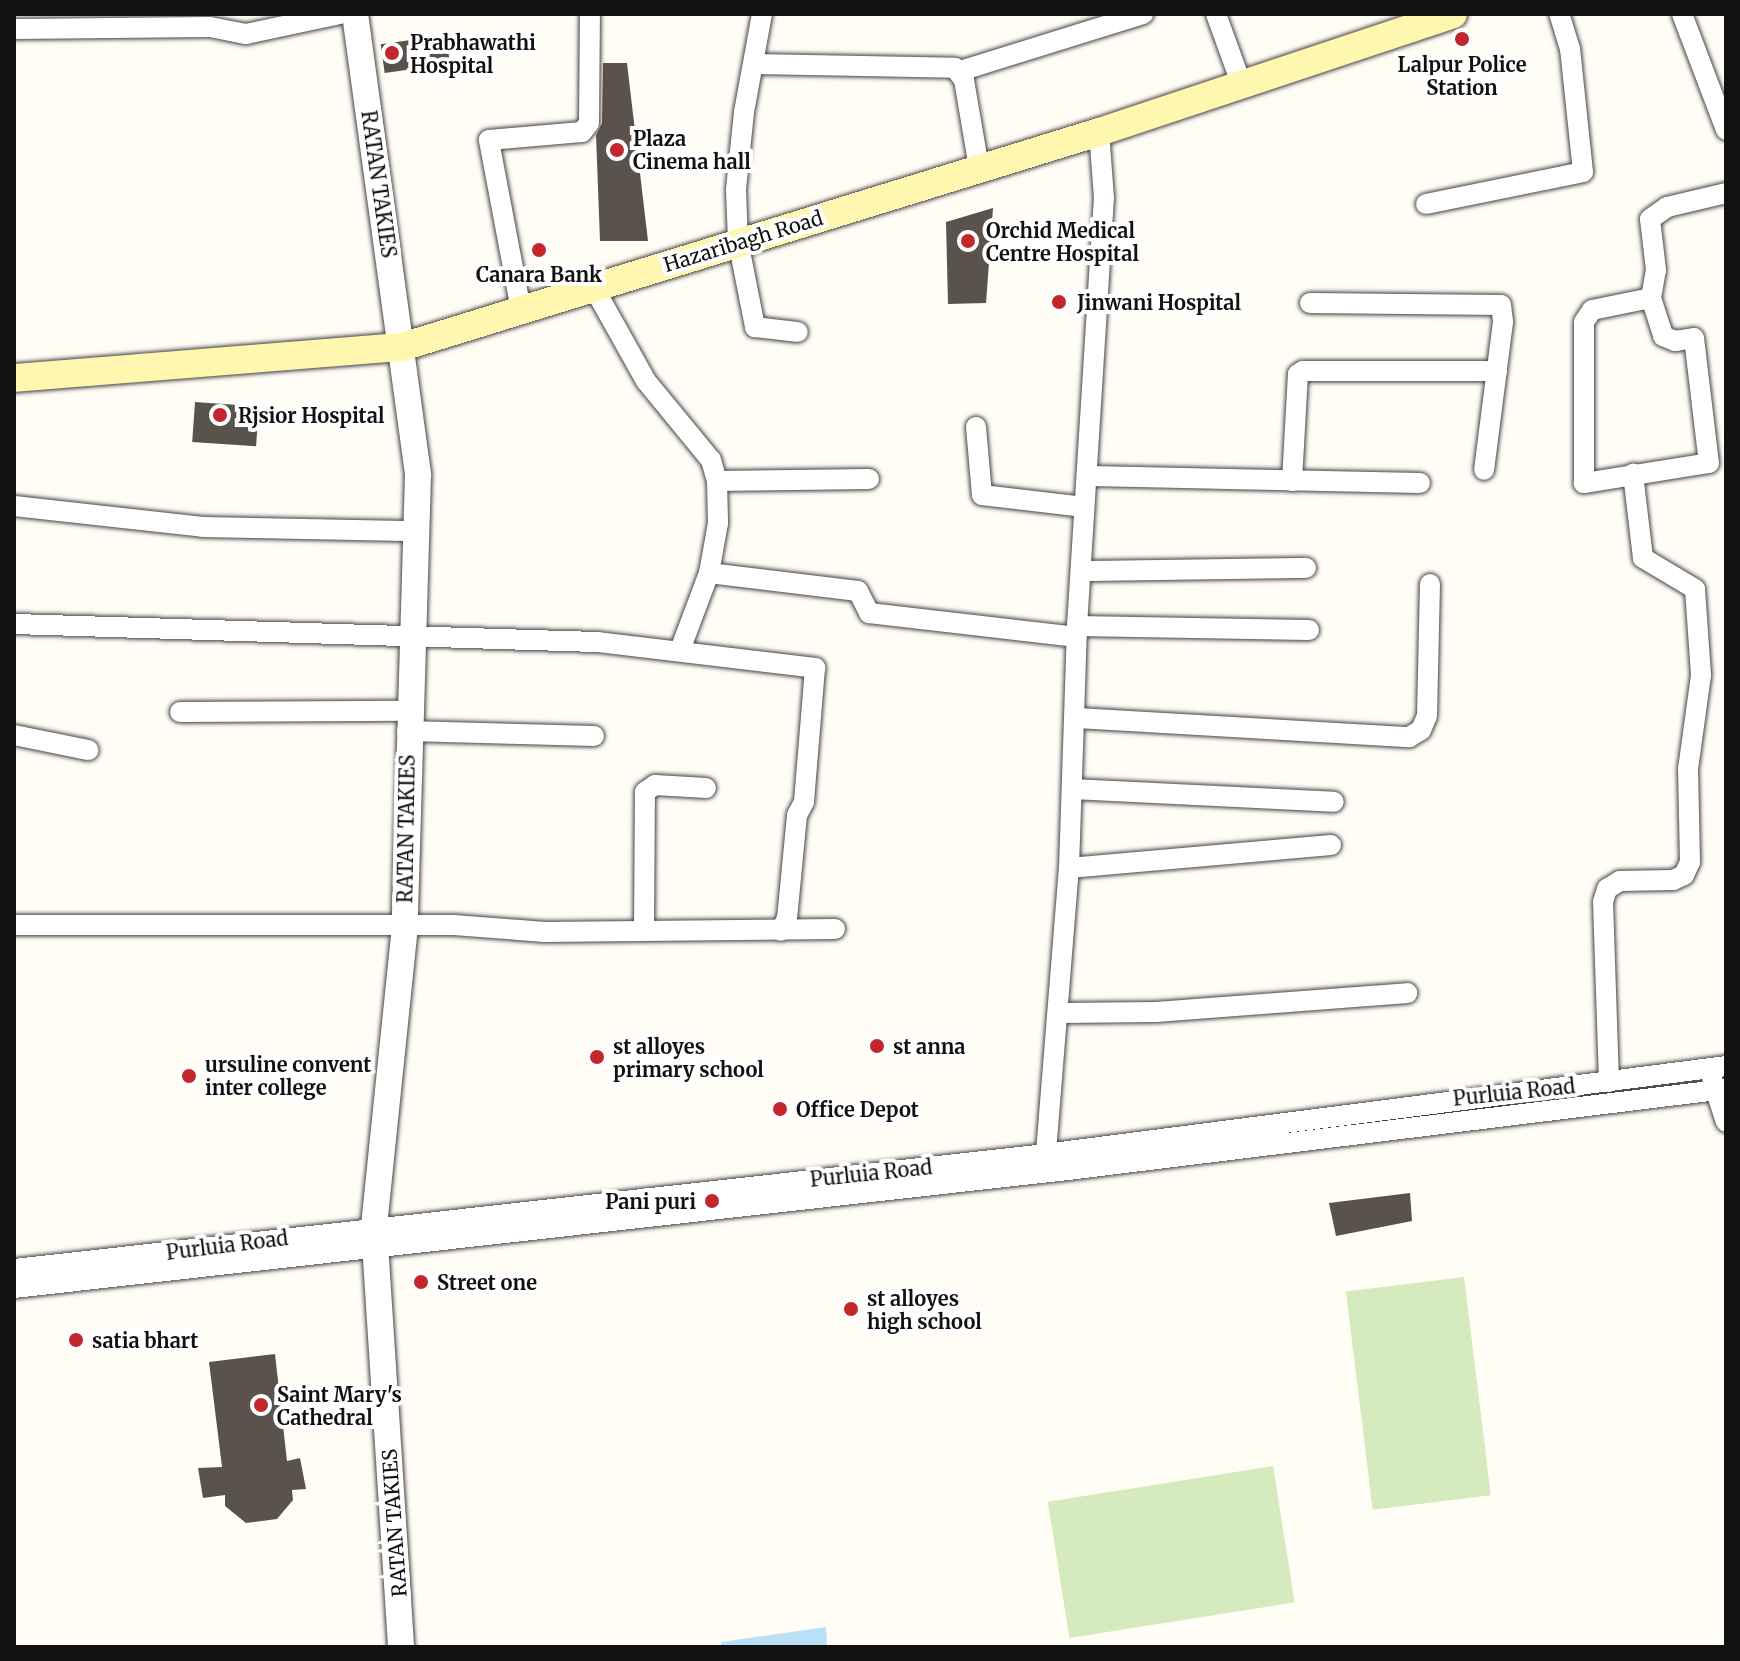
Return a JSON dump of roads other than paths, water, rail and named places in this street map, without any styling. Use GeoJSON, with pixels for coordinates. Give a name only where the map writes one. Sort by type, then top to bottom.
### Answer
{"type":"FeatureCollection","features":[{"type":"Feature","properties":{"kind":"main road","name":"Hazaribagh Road"},"geometry":{"type":"LineString","coordinates":[[14,378],[402,347],[1099,132],[1241,83],[1399,23],[1453,14]]}},
{"type":"Feature","properties":{"kind":"street"},"geometry":{"type":"LineString","coordinates":[[14,29],[210,27],[246,34],[340,14]]}},
{"type":"Feature","properties":{"kind":"street","name":"RATAN TAKIES"},"geometry":{"type":"LineString","coordinates":[[355,14],[418,475],[415,637],[408,721],[405,926],[375,1238],[401,1647]]}},
{"type":"Feature","properties":{"kind":"street"},"geometry":{"type":"LineString","coordinates":[[521,310],[489,140],[582,132],[589,123],[590,14]]}},
{"type":"Feature","properties":{"kind":"street"},"geometry":{"type":"LineString","coordinates":[[762,14],[744,112],[736,190],[738,241],[755,327],[798,332]]}},
{"type":"Feature","properties":{"kind":"street"},"geometry":{"type":"LineString","coordinates":[[755,64],[885,65],[960,71],[1143,14]]}},
{"type":"Feature","properties":{"kind":"street"},"geometry":{"type":"LineString","coordinates":[[1216,14],[1241,83]]}},
{"type":"Feature","properties":{"kind":"street"},"geometry":{"type":"LineString","coordinates":[[1426,204],[1583,172],[1570,49],[1559,14]]}},
{"type":"Feature","properties":{"kind":"street"},"geometry":{"type":"LineString","coordinates":[[1682,14],[1726,130]]}},
{"type":"Feature","properties":{"kind":"street"},"geometry":{"type":"LineString","coordinates":[[960,71],[979,168]]}},
{"type":"Feature","properties":{"kind":"street"},"geometry":{"type":"LineString","coordinates":[[1045,1163],[1049,1078],[1061,1013],[1077,718],[1077,631],[1104,198],[1099,132]]}},
{"type":"Feature","properties":{"kind":"street"},"geometry":{"type":"LineString","coordinates":[[1651,298],[1592,310],[1584,322],[1584,483],[1709,463],[1694,338],[1675,341],[1663,336],[1651,298],[1656,270],[1650,219],[1667,207],[1726,193]]}},
{"type":"Feature","properties":{"kind":"street"},"geometry":{"type":"LineString","coordinates":[[594,288],[646,381],[711,460],[717,481],[718,523],[709,573],[680,650]]}},
{"type":"Feature","properties":{"kind":"street"},"geometry":{"type":"LineString","coordinates":[[1310,303],[1501,305],[1497,371],[1484,470]]}},
{"type":"Feature","properties":{"kind":"street"},"geometry":{"type":"LineString","coordinates":[[1292,481],[1298,374],[1303,371],[1497,371]]}},
{"type":"Feature","properties":{"kind":"street"},"geometry":{"type":"LineString","coordinates":[[976,427],[982,495],[1084,507]]}},
{"type":"Feature","properties":{"kind":"street"},"geometry":{"type":"LineString","coordinates":[[1609,1082],[1603,902],[1607,889],[1620,881],[1673,880],[1684,875],[1690,862],[1688,769],[1701,675],[1695,589],[1643,558],[1633,474]]}},
{"type":"Feature","properties":{"kind":"street"},"geometry":{"type":"LineString","coordinates":[[1089,476],[1420,483]]}},
{"type":"Feature","properties":{"kind":"street"},"geometry":{"type":"LineString","coordinates":[[717,481],[869,479]]}},
{"type":"Feature","properties":{"kind":"street"},"geometry":{"type":"LineString","coordinates":[[14,506],[203,527],[418,531]]}},
{"type":"Feature","properties":{"kind":"street"},"geometry":{"type":"LineString","coordinates":[[1082,571],[1306,568]]}},
{"type":"Feature","properties":{"kind":"street"},"geometry":{"type":"LineString","coordinates":[[709,573],[858,591],[869,613],[1077,631],[1309,630]]}},
{"type":"Feature","properties":{"kind":"street"},"geometry":{"type":"LineString","coordinates":[[1077,718],[1409,737],[1421,730],[1427,716],[1430,584]]}},
{"type":"Feature","properties":{"kind":"street"},"geometry":{"type":"LineString","coordinates":[[14,624],[598,642],[815,668],[804,802],[797,815],[787,918],[781,931]]}},
{"type":"Feature","properties":{"kind":"street"},"geometry":{"type":"LineString","coordinates":[[180,712],[408,721],[594,736]]}},
{"type":"Feature","properties":{"kind":"street"},"geometry":{"type":"LineString","coordinates":[[14,735],[88,750]]}},
{"type":"Feature","properties":{"kind":"street"},"geometry":{"type":"LineString","coordinates":[[644,929],[645,792],[655,785],[706,788]]}},
{"type":"Feature","properties":{"kind":"street"},"geometry":{"type":"LineString","coordinates":[[1072,789],[1334,802]]}},
{"type":"Feature","properties":{"kind":"street"},"geometry":{"type":"LineString","coordinates":[[1069,868],[1331,845]]}},
{"type":"Feature","properties":{"kind":"street"},"geometry":{"type":"LineString","coordinates":[[14,925],[405,926],[545,932],[835,929]]}},
{"type":"Feature","properties":{"kind":"street"},"geometry":{"type":"LineString","coordinates":[[1061,1013],[1156,1012],[1407,993]]}},
{"type":"Feature","properties":{"kind":"street"},"geometry":{"type":"LineString","coordinates":[[1718,1066],[1726,1122]]}},
{"type":"Feature","properties":{"kind":"street","name":"Purluia Road"},"geometry":{"type":"LineString","coordinates":[[1045,1163],[1718,1066]]}},
{"type":"Feature","properties":{"kind":"street","name":"Purluia Road"},"geometry":{"type":"LineString","coordinates":[[14,1269],[375,1238],[1720,1090]]}},
{"type":"Feature","properties":{"kind":"street","name":"Purluia Road"},"geometry":{"type":"LineString","coordinates":[[14,1288],[375,1238]]}},
{"type":"Feature","properties":{"kind":"water"},"geometry":{"type":"Polygon","coordinates":[[[826,1627],[827,1647],[721,1647],[721,1642],[826,1627]]]}},
{"type":"Feature","properties":{"kind":"place","name":"Lalpur Police Station"},"geometry":{"type":"Point","coordinates":[1462,39]}},
{"type":"Feature","properties":{"kind":"place","name":"Prabhawathi Hospital"},"geometry":{"type":"Point","coordinates":[392,53]}},
{"type":"Feature","properties":{"kind":"place","name":"Plaza Cinema hall"},"geometry":{"type":"Point","coordinates":[617,150]}},
{"type":"Feature","properties":{"kind":"place","name":"Orchid Medical Centre Hospital"},"geometry":{"type":"Point","coordinates":[968,241]}},
{"type":"Feature","properties":{"kind":"place","name":"Canara Bank"},"geometry":{"type":"Point","coordinates":[539,250]}},
{"type":"Feature","properties":{"kind":"place","name":"Jinwani Hospital"},"geometry":{"type":"Point","coordinates":[1059,302]}},
{"type":"Feature","properties":{"kind":"place","name":"Rjsior Hospital"},"geometry":{"type":"Point","coordinates":[220,415]}},
{"type":"Feature","properties":{"kind":"place","name":"st anna"},"geometry":{"type":"Point","coordinates":[877,1046]}},
{"type":"Feature","properties":{"kind":"place","name":"st alloyes primary school"},"geometry":{"type":"Point","coordinates":[597,1057]}},
{"type":"Feature","properties":{"kind":"place","name":"ursuline convent inter college"},"geometry":{"type":"Point","coordinates":[189,1076]}},
{"type":"Feature","properties":{"kind":"place","name":"Office Depot"},"geometry":{"type":"Point","coordinates":[780,1109]}},
{"type":"Feature","properties":{"kind":"place","name":"Pani puri"},"geometry":{"type":"Point","coordinates":[712,1201]}},
{"type":"Feature","properties":{"kind":"place","name":"Street one"},"geometry":{"type":"Point","coordinates":[421,1282]}},
{"type":"Feature","properties":{"kind":"place","name":"st alloyes high school"},"geometry":{"type":"Point","coordinates":[851,1309]}},
{"type":"Feature","properties":{"kind":"place","name":"satia bhart"},"geometry":{"type":"Point","coordinates":[76,1340]}},
{"type":"Feature","properties":{"kind":"place","name":"Saint Mary's Cathedral"},"geometry":{"type":"Point","coordinates":[261,1405]}}]}
